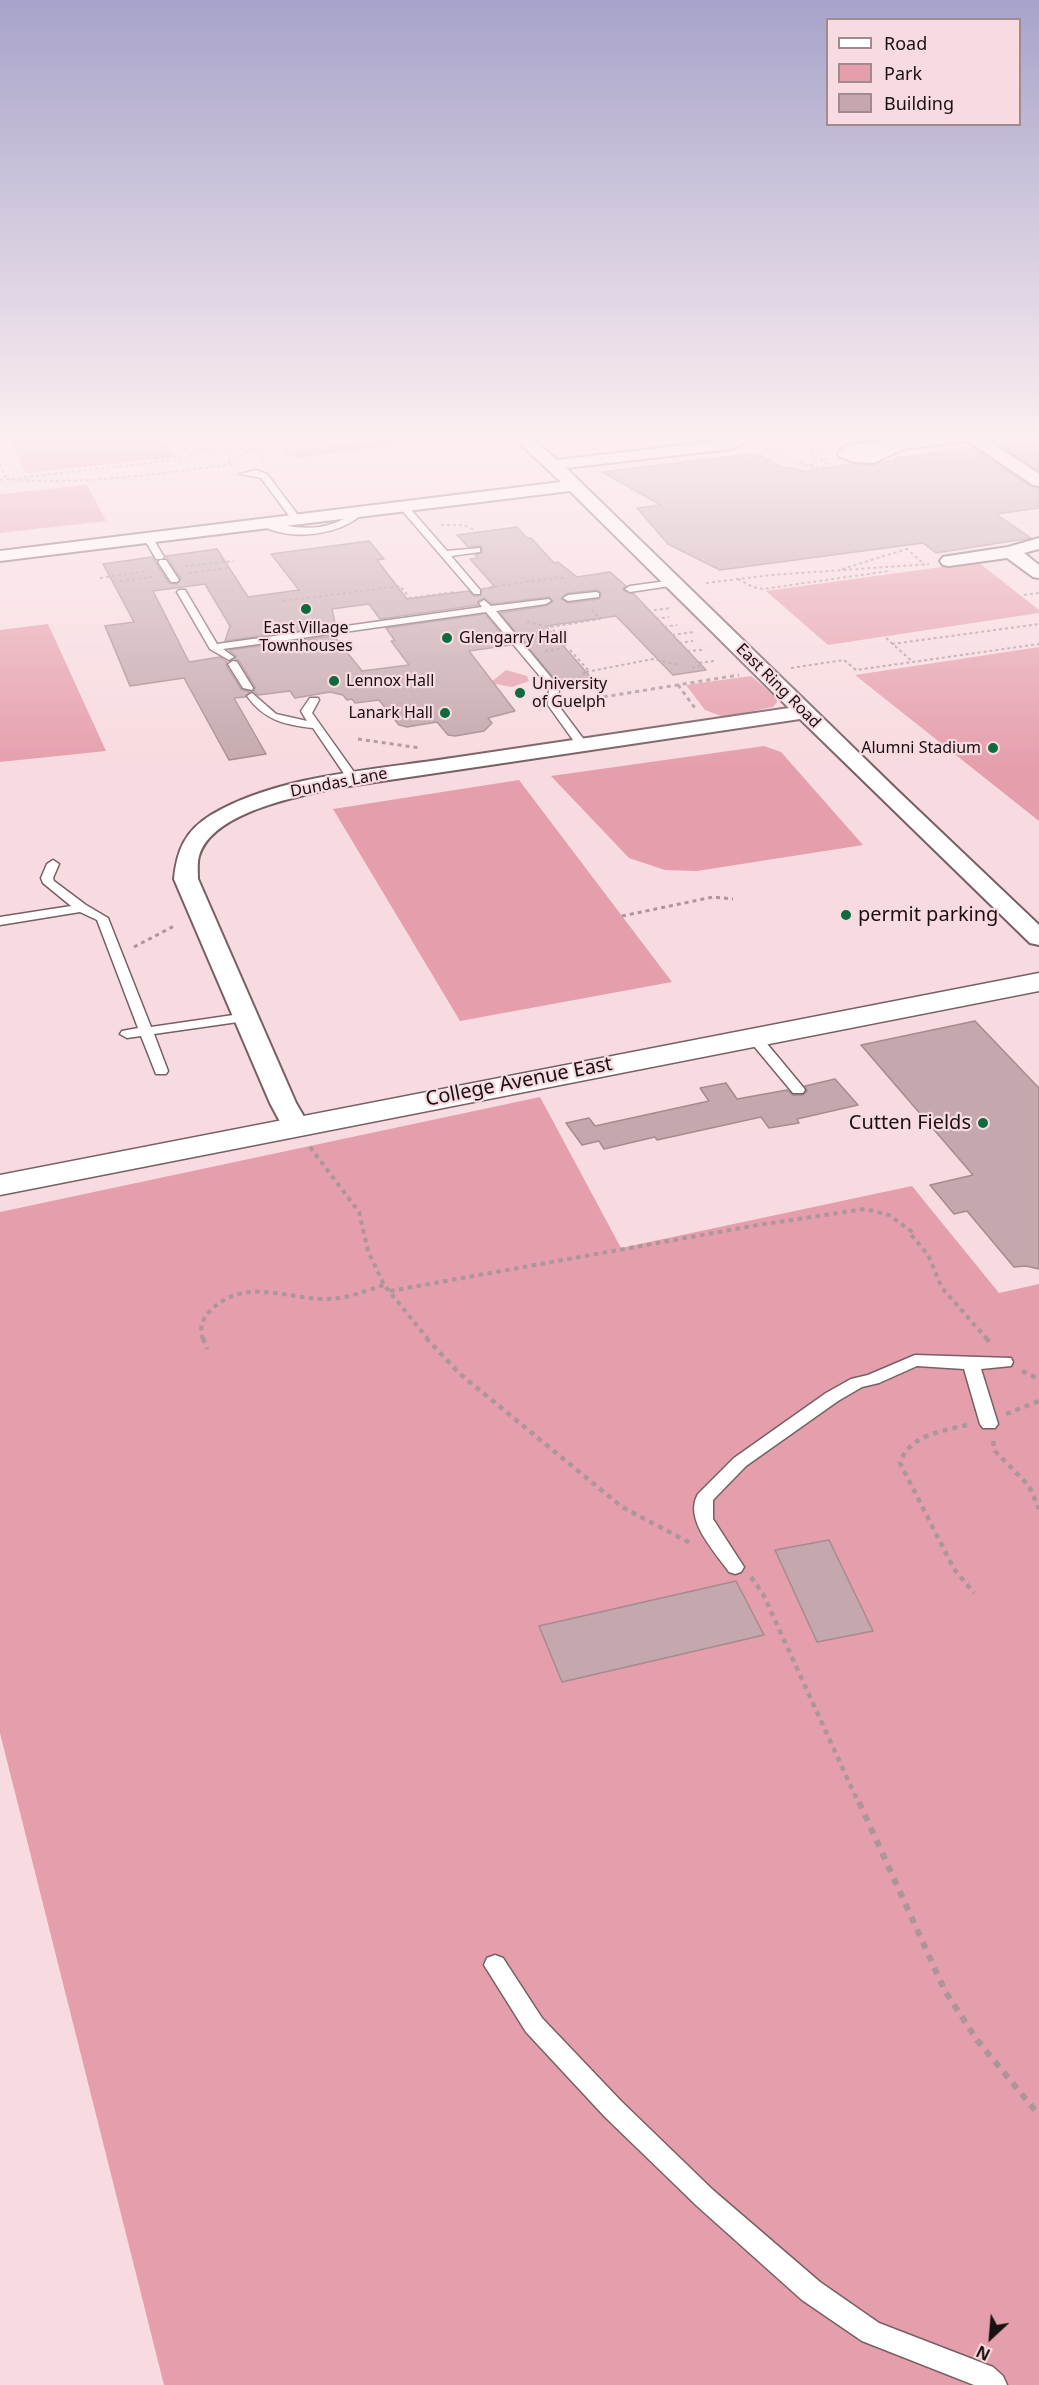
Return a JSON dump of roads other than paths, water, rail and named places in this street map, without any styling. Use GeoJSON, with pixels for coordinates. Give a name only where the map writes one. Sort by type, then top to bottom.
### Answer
{"type":"FeatureCollection","features":[{"type":"Feature","properties":{"kind":"street"},"geometry":{"type":"LineString","coordinates":[[0,556],[83,545]]}},
{"type":"Feature","properties":{"kind":"street","name":"East Ring Road"},"geometry":{"type":"LineString","coordinates":[[634,545],[1039,938]]}},
{"type":"Feature","properties":{"kind":"street"},"geometry":{"type":"LineString","coordinates":[[949,561],[1010,552],[1032,545]]}},
{"type":"Feature","properties":{"kind":"street"},"geometry":{"type":"LineString","coordinates":[[1010,552],[1039,573]]}},
{"type":"Feature","properties":{"kind":"street","name":"Dundas Lane"},"geometry":{"type":"LineString","coordinates":[[296,1127],[283,1103],[186,879],[185,868],[190,848],[215,822],[248,806],[286,793],[353,779],[804,712]]}},
{"type":"Feature","properties":{"kind":"street","name":"College Avenue East"},"geometry":{"type":"LineString","coordinates":[[0,1185],[1039,981]]}},
{"type":"Feature","properties":{"kind":"lane"},"geometry":{"type":"LineString","coordinates":[[153,545],[174,580]]}},
{"type":"Feature","properties":{"kind":"lane"},"geometry":{"type":"LineString","coordinates":[[437,545],[477,592]]}},
{"type":"Feature","properties":{"kind":"lane"},"geometry":{"type":"LineString","coordinates":[[445,554],[477,550]]}},
{"type":"Feature","properties":{"kind":"lane"},"geometry":{"type":"LineString","coordinates":[[630,589],[674,583]]}},
{"type":"Feature","properties":{"kind":"lane"},"geometry":{"type":"LineString","coordinates":[[182,592],[214,647],[231,660],[261,709],[275,718],[317,726]]}},
{"type":"Feature","properties":{"kind":"lane"},"geometry":{"type":"LineString","coordinates":[[568,598],[596,595]]}},
{"type":"Feature","properties":{"kind":"lane"},"geometry":{"type":"LineString","coordinates":[[214,647],[486,606],[546,601]]}},
{"type":"Feature","properties":{"kind":"lane"},"geometry":{"type":"LineString","coordinates":[[486,606],[554,687],[553,705],[582,745]]}},
{"type":"Feature","properties":{"kind":"lane"},"geometry":{"type":"LineString","coordinates":[[314,700],[306,711],[353,779]]}},
{"type":"Feature","properties":{"kind":"lane"},"geometry":{"type":"LineString","coordinates":[[53,864],[47,878],[49,883],[82,908],[102,918],[161,1071]]}},
{"type":"Feature","properties":{"kind":"lane"},"geometry":{"type":"LineString","coordinates":[[0,921],[82,908]]}},
{"type":"Feature","properties":{"kind":"lane"},"geometry":{"type":"LineString","coordinates":[[127,1034],[247,1017]]}},
{"type":"Feature","properties":{"kind":"lane"},"geometry":{"type":"LineString","coordinates":[[753,1036],[798,1090]]}},
{"type":"Feature","properties":{"kind":"lane"},"geometry":{"type":"LineString","coordinates":[[735,1567],[704,1520],[704,1498],[740,1462],[832,1396],[857,1383],[873,1379],[915,1360],[972,1364],[1005,1362]]}},
{"type":"Feature","properties":{"kind":"lane"},"geometry":{"type":"LineString","coordinates":[[972,1364],[989,1424]]}},
{"type":"Feature","properties":{"kind":"lane"},"geometry":{"type":"LineString","coordinates":[[495,1965],[534,2025],[613,2109],[705,2198],[811,2291],[871,2332],[984,2376],[994,2385]]}},
{"type":"Feature","properties":{"kind":"place","name":"East Village Townhouses"},"geometry":{"type":"Point","coordinates":[306,609]}},
{"type":"Feature","properties":{"kind":"place","name":"Glengarry Hall"},"geometry":{"type":"Point","coordinates":[447,638]}},
{"type":"Feature","properties":{"kind":"place","name":"Lennox Hall"},"geometry":{"type":"Point","coordinates":[334,681]}},
{"type":"Feature","properties":{"kind":"place","name":"University of Guelph"},"geometry":{"type":"Point","coordinates":[520,693]}},
{"type":"Feature","properties":{"kind":"place","name":"Lanark Hall"},"geometry":{"type":"Point","coordinates":[445,713]}},
{"type":"Feature","properties":{"kind":"place","name":"Alumni Stadium"},"geometry":{"type":"Point","coordinates":[993,748]}},
{"type":"Feature","properties":{"kind":"place","name":"permit parking"},"geometry":{"type":"Point","coordinates":[846,915]}},
{"type":"Feature","properties":{"kind":"place","name":"Cutten Fields"},"geometry":{"type":"Point","coordinates":[983,1123]}}]}
